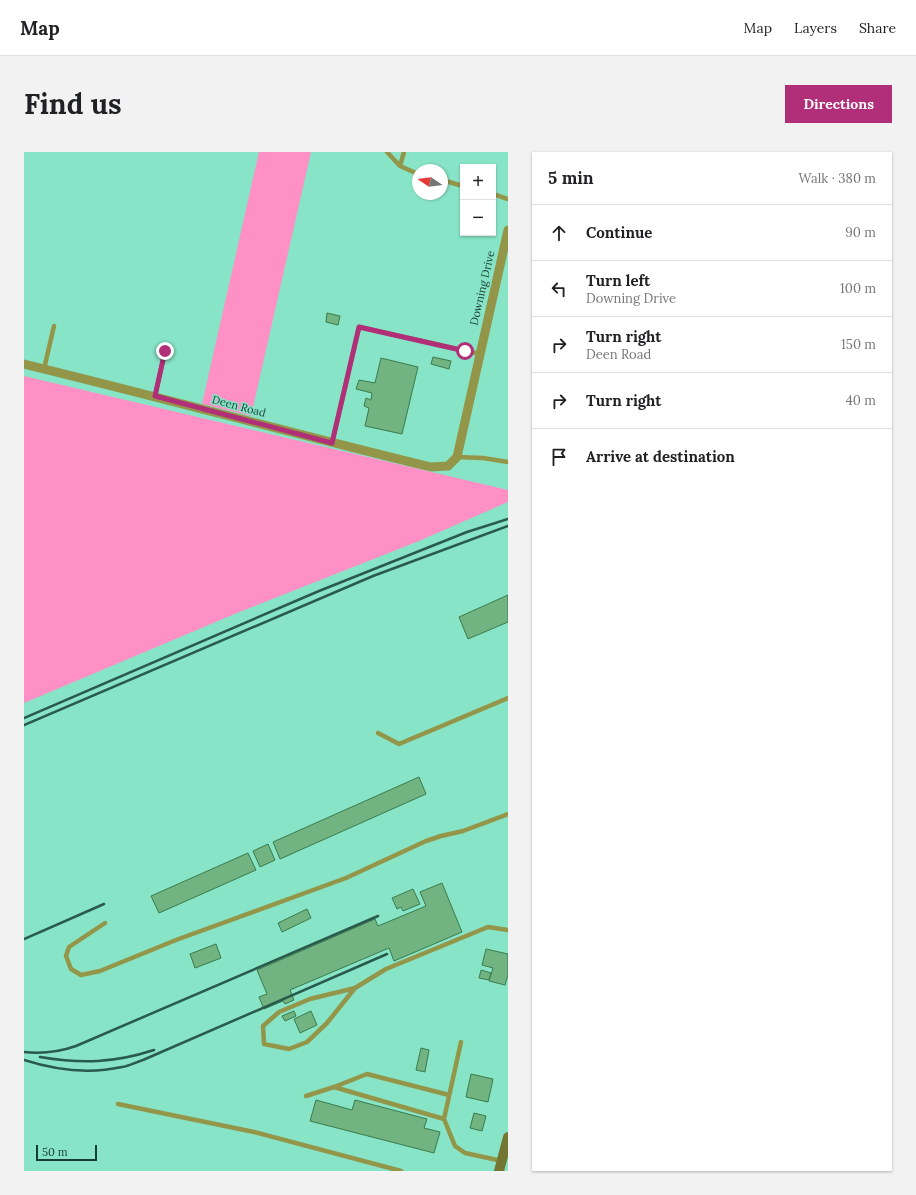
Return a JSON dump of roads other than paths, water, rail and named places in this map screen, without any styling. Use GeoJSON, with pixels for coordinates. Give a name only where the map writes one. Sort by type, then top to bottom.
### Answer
{"type":"FeatureCollection","features":[{"type":"Feature","properties":{"kind":"main road"},"geometry":{"type":"LineString","coordinates":[[502,1166],[508,1137]]}},
{"type":"Feature","properties":{"kind":"street","name":"Downing Drive"},"geometry":{"type":"LineString","coordinates":[[457,457],[508,230]]}},
{"type":"Feature","properties":{"kind":"street","name":"Deen Road"},"geometry":{"type":"LineString","coordinates":[[24,364],[431,467],[448,466],[457,457]]}},
{"type":"Feature","properties":{"kind":"lane"},"geometry":{"type":"LineString","coordinates":[[387,152],[400,166],[412,171]]}},
{"type":"Feature","properties":{"kind":"lane"},"geometry":{"type":"LineString","coordinates":[[400,166],[404,152]]}},
{"type":"Feature","properties":{"kind":"lane"},"geometry":{"type":"LineString","coordinates":[[448,182],[460,185]]}},
{"type":"Feature","properties":{"kind":"lane"},"geometry":{"type":"LineString","coordinates":[[496,195],[508,198]]}},
{"type":"Feature","properties":{"kind":"lane"},"geometry":{"type":"LineString","coordinates":[[44,369],[54,326]]}},
{"type":"Feature","properties":{"kind":"lane"},"geometry":{"type":"LineString","coordinates":[[332,443],[359,327],[480,354]]}},
{"type":"Feature","properties":{"kind":"lane"},"geometry":{"type":"LineString","coordinates":[[155,396],[165,351]]}},
{"type":"Feature","properties":{"kind":"lane"},"geometry":{"type":"LineString","coordinates":[[457,457],[483,458],[508,462]]}},
{"type":"Feature","properties":{"kind":"lane"},"geometry":{"type":"LineString","coordinates":[[378,734],[399,744],[508,698]]}},
{"type":"Feature","properties":{"kind":"lane"},"geometry":{"type":"LineString","coordinates":[[104,923],[69,947],[66,956],[71,969],[81,975],[100,971],[176,940],[346,878],[441,836],[463,831],[508,814]]}},
{"type":"Feature","properties":{"kind":"lane"},"geometry":{"type":"LineString","coordinates":[[355,988],[327,1023],[307,1042],[289,1049],[264,1044],[263,1026],[279,1012],[310,999],[355,988],[386,970],[488,927],[508,930]]}},
{"type":"Feature","properties":{"kind":"lane"},"geometry":{"type":"LineString","coordinates":[[461,1042],[444,1119],[455,1146],[465,1153],[502,1166]]}},
{"type":"Feature","properties":{"kind":"lane"},"geometry":{"type":"LineString","coordinates":[[306,1096],[367,1074],[450,1095]]}},
{"type":"Feature","properties":{"kind":"lane"},"geometry":{"type":"LineString","coordinates":[[334,1087],[444,1119]]}},
{"type":"Feature","properties":{"kind":"lane"},"geometry":{"type":"LineString","coordinates":[[118,1104],[254,1132],[401,1171]]}},
{"type":"Feature","properties":{"kind":"railway"},"geometry":{"type":"LineString","coordinates":[[24,718],[319,591],[467,532],[508,519]]}},
{"type":"Feature","properties":{"kind":"railway"},"geometry":{"type":"LineString","coordinates":[[24,725],[373,576],[508,526]]}},
{"type":"Feature","properties":{"kind":"railway"},"geometry":{"type":"LineString","coordinates":[[24,939],[104,904]]}},
{"type":"Feature","properties":{"kind":"railway"},"geometry":{"type":"LineString","coordinates":[[24,1052],[51,1052],[76,1046],[378,916]]}},
{"type":"Feature","properties":{"kind":"railway"},"geometry":{"type":"LineString","coordinates":[[24,1060],[73,1070],[98,1070],[127,1066],[387,954]]}},
{"type":"Feature","properties":{"kind":"railway"},"geometry":{"type":"LineString","coordinates":[[40,1057],[70,1061],[98,1061],[125,1058],[154,1050]]}}]}
